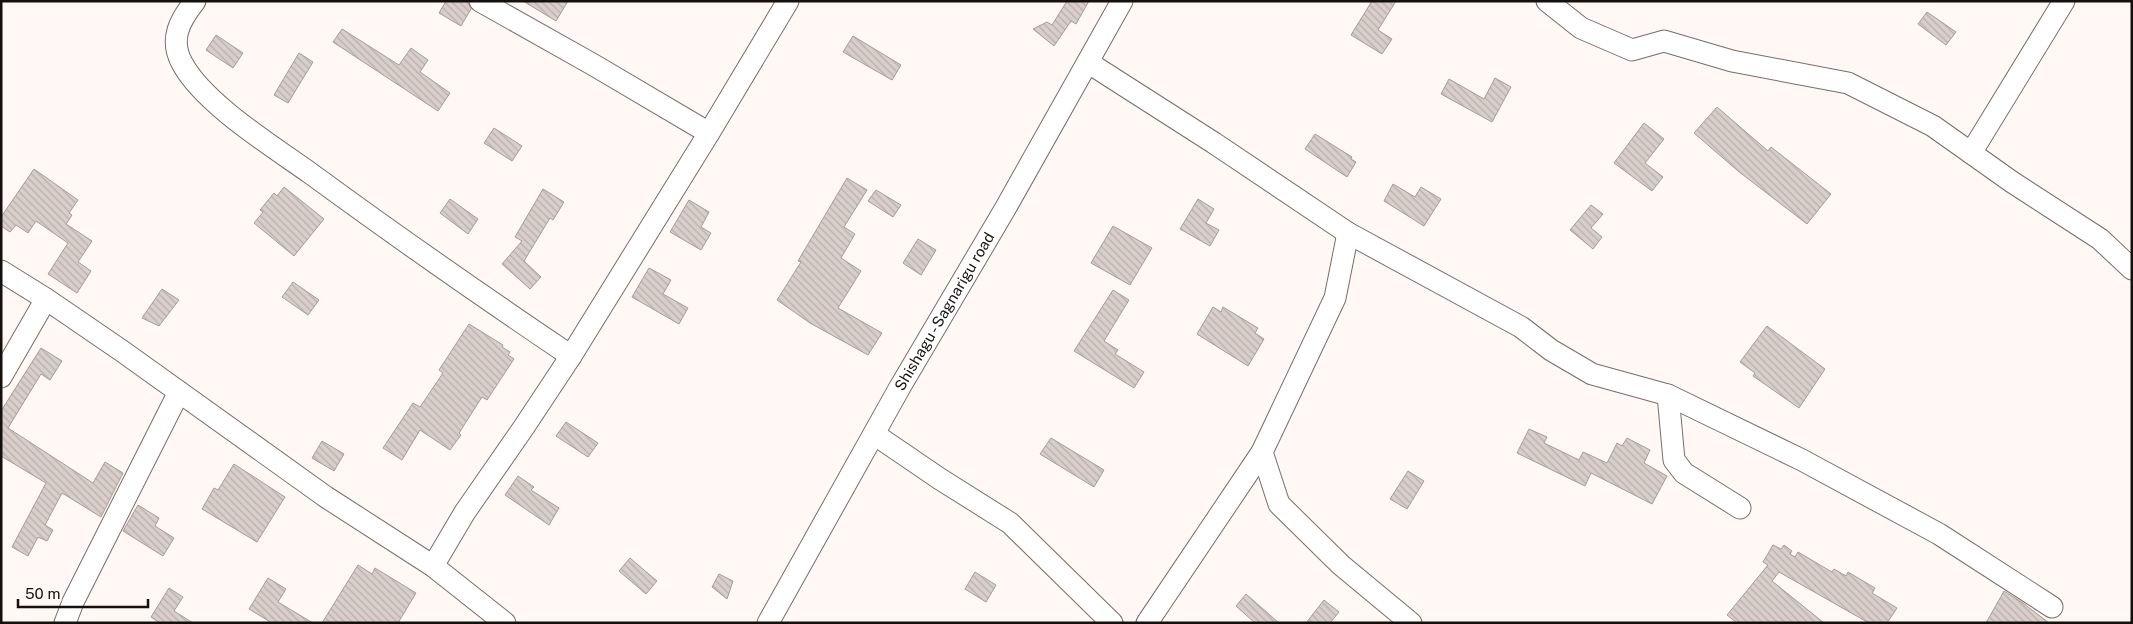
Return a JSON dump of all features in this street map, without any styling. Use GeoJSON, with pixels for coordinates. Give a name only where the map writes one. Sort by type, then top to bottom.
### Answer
{"type":"FeatureCollection","features":[{"type":"Feature","properties":{"kind":"street"},"geometry":{"type":"LineString","coordinates":[[195,1],[182,18],[175,39],[181,62],[203,92],[258,136],[444,271],[570,356]]}},
{"type":"Feature","properties":{"kind":"street"},"geometry":{"type":"LineString","coordinates":[[480,1],[709,133]]}},
{"type":"Feature","properties":{"kind":"street"},"geometry":{"type":"LineString","coordinates":[[433,566],[460,519],[570,356],[709,133],[788,1]]}},
{"type":"Feature","properties":{"kind":"street","name":"Shishagu - Sagnarigu road"},"geometry":{"type":"LineString","coordinates":[[768,623],[874,434],[1089,63],[1122,1]]}},
{"type":"Feature","properties":{"kind":"street"},"geometry":{"type":"LineString","coordinates":[[1547,1],[1581,28],[1632,50],[1664,41],[1732,61],[1848,84],[1934,126],[2012,182],[2100,239],[2132,270]]}},
{"type":"Feature","properties":{"kind":"street"},"geometry":{"type":"LineString","coordinates":[[1971,153],[2064,1]]}},
{"type":"Feature","properties":{"kind":"street"},"geometry":{"type":"LineString","coordinates":[[1089,63],[1348,233],[1521,327],[1551,350],[1592,374],[1668,395],[1802,460],[1939,534],[2052,607]]}},
{"type":"Feature","properties":{"kind":"street"},"geometry":{"type":"LineString","coordinates":[[1147,623],[1262,452],[1335,298],[1348,233]]}},
{"type":"Feature","properties":{"kind":"street"},"geometry":{"type":"LineString","coordinates":[[1,272],[46,299],[326,497],[433,566],[504,623]]}},
{"type":"Feature","properties":{"kind":"street"},"geometry":{"type":"LineString","coordinates":[[1,377],[46,299]]}},
{"type":"Feature","properties":{"kind":"street"},"geometry":{"type":"LineString","coordinates":[[65,623],[73,602],[179,392]]}},
{"type":"Feature","properties":{"kind":"street"},"geometry":{"type":"LineString","coordinates":[[1668,395],[1674,460],[1684,473],[1740,508]]}},
{"type":"Feature","properties":{"kind":"street"},"geometry":{"type":"LineString","coordinates":[[874,434],[940,479],[1010,523],[1112,623]]}},
{"type":"Feature","properties":{"kind":"street"},"geometry":{"type":"LineString","coordinates":[[1262,452],[1279,504],[1341,565],[1411,623]]}},
{"type":"Feature","properties":{"kind":"building"},"geometry":{"type":"Polygon","coordinates":[[[446,1],[465,1],[468,3],[471,9],[461,26],[439,13],[446,1]]]}},
{"type":"Feature","properties":{"kind":"building"},"geometry":{"type":"Polygon","coordinates":[[[523,1],[568,1],[556,21],[523,1]]]}},
{"type":"Feature","properties":{"kind":"building"},"geometry":{"type":"Polygon","coordinates":[[[1067,1],[1089,1],[1076,24],[1071,21],[1054,46],[1033,29],[1047,22],[1052,25],[1067,1]]]}},
{"type":"Feature","properties":{"kind":"building"},"geometry":{"type":"Polygon","coordinates":[[[1372,1],[1396,1],[1378,30],[1392,39],[1382,54],[1351,35],[1372,1]]]}},
{"type":"Feature","properties":{"kind":"building"},"geometry":{"type":"Polygon","coordinates":[[[1927,12],[1956,32],[1946,45],[1918,24],[1927,12]]]}},
{"type":"Feature","properties":{"kind":"building"},"geometry":{"type":"Polygon","coordinates":[[[342,29],[399,65],[411,48],[428,60],[420,72],[450,93],[438,111],[333,42],[342,29]]]}},
{"type":"Feature","properties":{"kind":"building"},"geometry":{"type":"Polygon","coordinates":[[[216,35],[243,53],[233,68],[206,50],[216,35]]]}},
{"type":"Feature","properties":{"kind":"building"},"geometry":{"type":"Polygon","coordinates":[[[853,36],[901,65],[892,80],[843,52],[853,36]]]}},
{"type":"Feature","properties":{"kind":"building"},"geometry":{"type":"Polygon","coordinates":[[[299,53],[313,62],[288,103],[274,95],[299,53]]]}},
{"type":"Feature","properties":{"kind":"building"},"geometry":{"type":"Polygon","coordinates":[[[1495,78],[1511,87],[1492,122],[1441,94],[1449,79],[1484,99],[1495,78]]]}},
{"type":"Feature","properties":{"kind":"building"},"geometry":{"type":"Polygon","coordinates":[[[1717,107],[1768,151],[1771,147],[1831,194],[1807,224],[1738,171],[1694,133],[1717,107]]]}},
{"type":"Feature","properties":{"kind":"building"},"geometry":{"type":"Polygon","coordinates":[[[1644,123],[1664,139],[1645,163],[1663,177],[1652,191],[1614,163],[1644,123]]]}},
{"type":"Feature","properties":{"kind":"building"},"geometry":{"type":"Polygon","coordinates":[[[494,128],[522,146],[512,161],[484,143],[494,128]]]}},
{"type":"Feature","properties":{"kind":"building"},"geometry":{"type":"Polygon","coordinates":[[[1315,134],[1352,157],[1351,159],[1356,162],[1347,177],[1305,149],[1315,134]]]}},
{"type":"Feature","properties":{"kind":"building"},"geometry":{"type":"Polygon","coordinates":[[[34,169],[78,200],[69,213],[72,215],[66,224],[92,241],[78,262],[91,271],[77,293],[48,274],[68,243],[36,221],[28,233],[16,225],[10,232],[1,226],[1,217],[34,169]]]}},
{"type":"Feature","properties":{"kind":"building"},"geometry":{"type":"Polygon","coordinates":[[[847,178],[867,190],[844,227],[855,234],[841,258],[861,271],[838,308],[882,333],[868,355],[810,323],[777,300],[801,262],[798,261],[847,178]]]}},
{"type":"Feature","properties":{"kind":"building"},"geometry":{"type":"Polygon","coordinates":[[[1393,184],[1415,197],[1421,187],[1441,199],[1424,226],[1384,201],[1393,184]]]}},
{"type":"Feature","properties":{"kind":"building"},"geometry":{"type":"Polygon","coordinates":[[[284,187],[324,219],[294,256],[254,223],[263,212],[260,210],[274,193],[277,196],[284,187]]]}},
{"type":"Feature","properties":{"kind":"building"},"geometry":{"type":"Polygon","coordinates":[[[543,189],[564,202],[553,220],[550,218],[524,261],[541,277],[530,289],[502,264],[522,241],[515,237],[543,189]]]}},
{"type":"Feature","properties":{"kind":"building"},"geometry":{"type":"Polygon","coordinates":[[[876,190],[901,205],[893,217],[868,201],[876,190]]]}},
{"type":"Feature","properties":{"kind":"building"},"geometry":{"type":"Polygon","coordinates":[[[450,199],[478,219],[468,234],[440,213],[450,199]]]}},
{"type":"Feature","properties":{"kind":"building"},"geometry":{"type":"Polygon","coordinates":[[[1198,199],[1214,209],[1206,223],[1219,230],[1210,246],[1180,229],[1198,199]]]}},
{"type":"Feature","properties":{"kind":"building"},"geometry":{"type":"Polygon","coordinates":[[[689,200],[709,212],[701,227],[711,233],[701,250],[670,232],[689,200]]]}},
{"type":"Feature","properties":{"kind":"building"},"geometry":{"type":"Polygon","coordinates":[[[1591,205],[1603,214],[1591,228],[1602,237],[1593,249],[1570,230],[1591,205]]]}},
{"type":"Feature","properties":{"kind":"building"},"geometry":{"type":"Polygon","coordinates":[[[1113,226],[1152,248],[1130,285],[1091,263],[1113,226]]]}},
{"type":"Feature","properties":{"kind":"building"},"geometry":{"type":"Polygon","coordinates":[[[918,239],[936,250],[921,275],[903,263],[918,239]]]}},
{"type":"Feature","properties":{"kind":"building"},"geometry":{"type":"Polygon","coordinates":[[[649,268],[671,280],[663,294],[688,308],[679,324],[632,297],[649,268]]]}},
{"type":"Feature","properties":{"kind":"building"},"geometry":{"type":"Polygon","coordinates":[[[293,282],[319,300],[308,315],[282,297],[293,282]]]}},
{"type":"Feature","properties":{"kind":"building"},"geometry":{"type":"Polygon","coordinates":[[[162,289],[179,300],[159,326],[142,318],[162,289]]]}},
{"type":"Feature","properties":{"kind":"building"},"geometry":{"type":"Polygon","coordinates":[[[1113,290],[1129,300],[1104,341],[1118,350],[1115,354],[1144,372],[1134,388],[1074,351],[1113,290]]]}},
{"type":"Feature","properties":{"kind":"building"},"geometry":{"type":"Polygon","coordinates":[[[1213,307],[1221,312],[1223,307],[1258,328],[1255,333],[1264,339],[1248,366],[1197,334],[1213,307]]]}},
{"type":"Feature","properties":{"kind":"building"},"geometry":{"type":"Polygon","coordinates":[[[469,324],[503,345],[502,347],[510,352],[508,355],[514,359],[487,400],[482,397],[459,433],[461,435],[450,450],[420,430],[402,460],[383,448],[413,403],[420,407],[443,373],[439,370],[469,324]]]}},
{"type":"Feature","properties":{"kind":"building"},"geometry":{"type":"Polygon","coordinates":[[[1767,326],[1825,369],[1799,408],[1753,376],[1755,373],[1740,362],[1767,326]]]}},
{"type":"Feature","properties":{"kind":"building"},"geometry":{"type":"Polygon","coordinates":[[[41,348],[62,361],[50,380],[41,374],[8,428],[93,483],[105,462],[123,473],[101,517],[62,493],[45,525],[53,530],[47,541],[38,537],[28,556],[12,547],[46,483],[1,456],[1,411],[41,348]]]}},
{"type":"Feature","properties":{"kind":"building"},"geometry":{"type":"Polygon","coordinates":[[[566,422],[598,443],[588,457],[556,436],[566,422]]]}},
{"type":"Feature","properties":{"kind":"building"},"geometry":{"type":"Polygon","coordinates":[[[1529,429],[1547,437],[1544,443],[1579,460],[1583,452],[1607,463],[1617,443],[1622,446],[1627,438],[1650,450],[1644,463],[1667,476],[1652,504],[1591,473],[1585,486],[1517,453],[1529,429]]]}},
{"type":"Feature","properties":{"kind":"building"},"geometry":{"type":"Polygon","coordinates":[[[1051,438],[1104,470],[1094,487],[1040,454],[1051,438]]]}},
{"type":"Feature","properties":{"kind":"building"},"geometry":{"type":"Polygon","coordinates":[[[322,441],[344,454],[334,471],[312,458],[322,441]]]}},
{"type":"Feature","properties":{"kind":"building"},"geometry":{"type":"Polygon","coordinates":[[[234,464],[285,497],[257,542],[202,509],[214,488],[218,490],[234,464]]]}},
{"type":"Feature","properties":{"kind":"building"},"geometry":{"type":"Polygon","coordinates":[[[1408,471],[1424,481],[1407,509],[1390,499],[1408,471]]]}},
{"type":"Feature","properties":{"kind":"building"},"geometry":{"type":"Polygon","coordinates":[[[518,476],[534,487],[531,490],[559,508],[549,525],[505,495],[518,476]]]}},
{"type":"Feature","properties":{"kind":"building"},"geometry":{"type":"Polygon","coordinates":[[[138,505],[159,518],[155,526],[174,538],[163,556],[123,531],[138,505]]]}},
{"type":"Feature","properties":{"kind":"building"},"geometry":{"type":"Polygon","coordinates":[[[1773,545],[1781,549],[1784,545],[1792,551],[1790,554],[1795,557],[1798,552],[1832,572],[1834,569],[1846,576],[1848,572],[1875,588],[1872,593],[1897,608],[1887,623],[1869,623],[1779,572],[1772,581],[1824,623],[1737,623],[1727,615],[1768,565],[1763,562],[1773,545]]]}},
{"type":"Feature","properties":{"kind":"building"},"geometry":{"type":"Polygon","coordinates":[[[630,558],[657,581],[646,594],[619,571],[630,558]]]}},
{"type":"Feature","properties":{"kind":"building"},"geometry":{"type":"Polygon","coordinates":[[[358,565],[372,574],[375,568],[416,593],[398,623],[322,623],[358,565]]]}},
{"type":"Feature","properties":{"kind":"building"},"geometry":{"type":"Polygon","coordinates":[[[975,572],[996,585],[986,602],[965,589],[975,572]]]}},
{"type":"Feature","properties":{"kind":"building"},"geometry":{"type":"Polygon","coordinates":[[[719,574],[733,581],[727,599],[712,587],[719,574]]]}},
{"type":"Feature","properties":{"kind":"building"},"geometry":{"type":"Polygon","coordinates":[[[268,578],[286,589],[278,602],[313,623],[272,623],[249,609],[268,578]]]}},
{"type":"Feature","properties":{"kind":"building"},"geometry":{"type":"Polygon","coordinates":[[[169,588],[183,597],[174,611],[193,623],[160,623],[151,617],[169,588]]]}},
{"type":"Feature","properties":{"kind":"building"},"geometry":{"type":"Polygon","coordinates":[[[2004,591],[2023,603],[2049,623],[1986,623],[2004,591]]]}},
{"type":"Feature","properties":{"kind":"building"},"geometry":{"type":"Polygon","coordinates":[[[1246,594],[1279,623],[1255,623],[1236,606],[1246,594]]]}},
{"type":"Feature","properties":{"kind":"building"},"geometry":{"type":"Polygon","coordinates":[[[1324,600],[1339,612],[1330,623],[1306,623],[1324,600]]]}}]}
